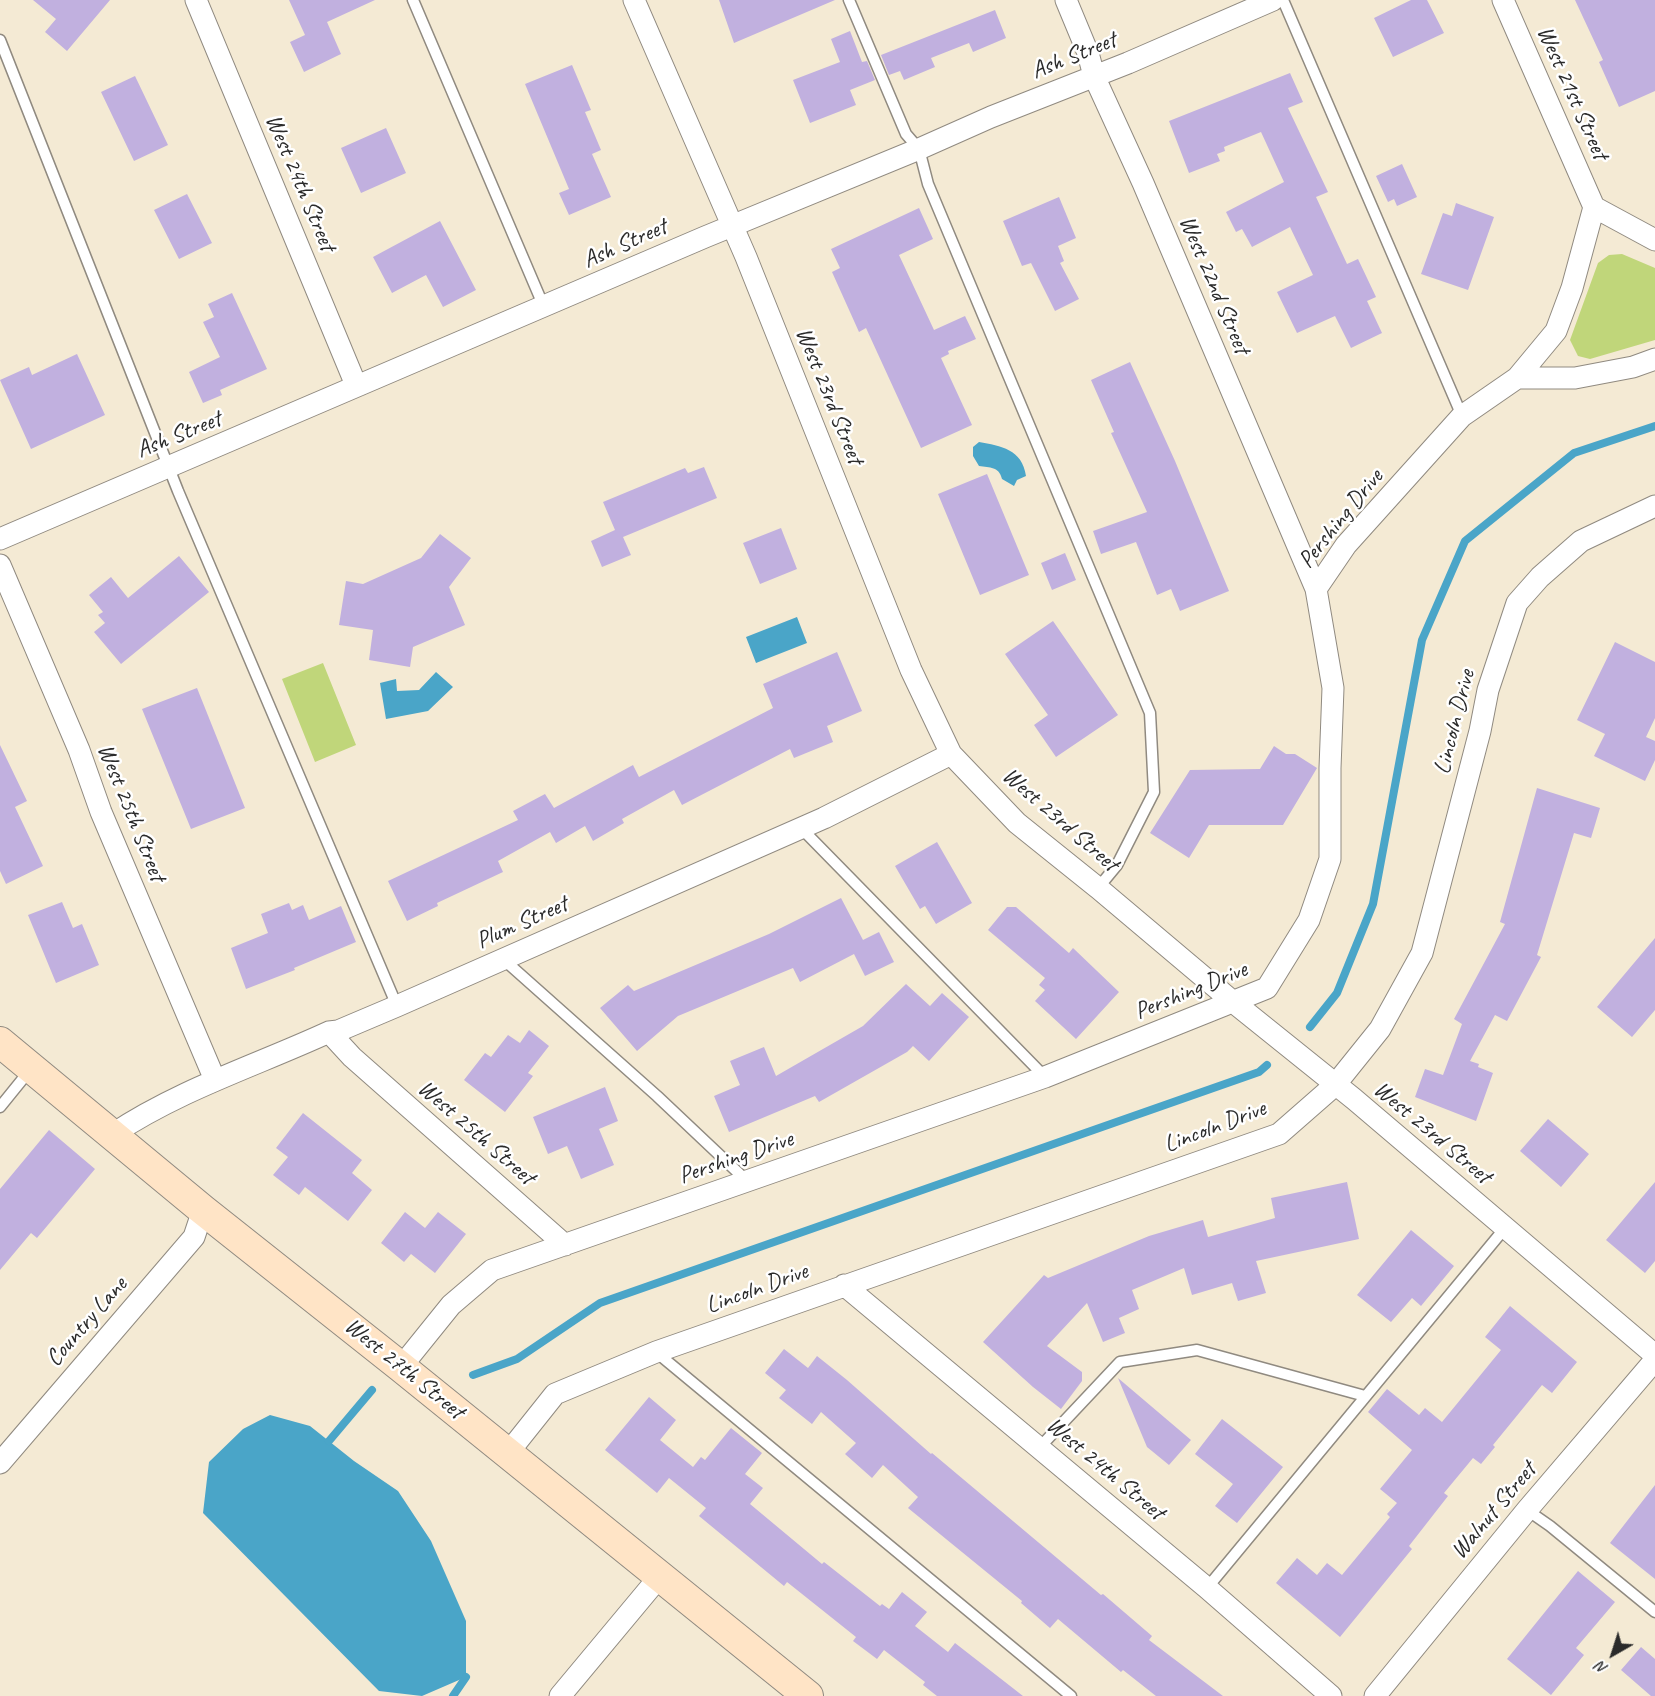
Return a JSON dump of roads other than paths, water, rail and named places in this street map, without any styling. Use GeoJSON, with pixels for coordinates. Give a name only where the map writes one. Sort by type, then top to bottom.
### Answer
{"type":"FeatureCollection","features":[{"type":"Feature","properties":{"kind":"main road","name":"West 27th Street"},"geometry":{"type":"LineString","coordinates":[[0,1042],[114,1134],[203,1210],[808,1696]]}},
{"type":"Feature","properties":{"kind":"street","name":"West 24th Street"},"geometry":{"type":"LineString","coordinates":[[196,0],[356,385]]}},
{"type":"Feature","properties":{"kind":"street","name":"West 23rd Street"},"geometry":{"type":"LineString","coordinates":[[634,0],[746,257],[911,670],[951,754],[1017,823],[1335,1085],[1655,1355]]}},
{"type":"Feature","properties":{"kind":"street","name":"West 22nd Street"},"geometry":{"type":"LineString","coordinates":[[1066,0],[1088,53],[1094,76],[1143,183],[1316,590]]}},
{"type":"Feature","properties":{"kind":"street","name":"Ash Street"},"geometry":{"type":"LineString","coordinates":[[0,539],[705,237],[1273,0]]}},
{"type":"Feature","properties":{"kind":"street","name":"West 21st Street"},"geometry":{"type":"LineString","coordinates":[[1503,0],[1594,207]]}},
{"type":"Feature","properties":{"kind":"street"},"geometry":{"type":"LineString","coordinates":[[1517,378],[1556,331],[1572,288],[1594,207],[1655,240]]}},
{"type":"Feature","properties":{"kind":"street"},"geometry":{"type":"LineString","coordinates":[[1517,378],[1575,378],[1633,367],[1655,359]]}},
{"type":"Feature","properties":{"kind":"street","name":"Pershing Drive"},"geometry":{"type":"LineString","coordinates":[[401,1367],[451,1305],[492,1270],[1045,1077],[1266,988],[1309,920],[1330,859],[1333,688],[1316,590],[1346,545],[1462,416],[1517,378]]}},
{"type":"Feature","properties":{"kind":"street","name":"Lincoln Drive"},"geometry":{"type":"LineString","coordinates":[[508,1453],[555,1394],[656,1352],[1279,1134],[1335,1085],[1380,1029],[1422,953],[1480,731],[1488,690],[1517,603],[1540,577],[1581,541],[1655,506]]}},
{"type":"Feature","properties":{"kind":"street","name":"West 25th Street"},"geometry":{"type":"LineString","coordinates":[[0,565],[79,750],[101,812],[215,1080]]}},
{"type":"Feature","properties":{"kind":"street","name":"Plum Street"},"geometry":{"type":"LineString","coordinates":[[114,1134],[141,1116],[191,1090],[397,1006],[825,818],[951,754]]}},
{"type":"Feature","properties":{"kind":"street","name":"West 25th Street"},"geometry":{"type":"LineString","coordinates":[[329,1032],[352,1058],[565,1245]]}},
{"type":"Feature","properties":{"kind":"street","name":"Country Lane"},"geometry":{"type":"LineString","coordinates":[[0,1463],[194,1237],[203,1210]]}},
{"type":"Feature","properties":{"kind":"street","name":"West 24th Street"},"geometry":{"type":"LineString","coordinates":[[844,1285],[1040,1447],[1331,1696]]}},
{"type":"Feature","properties":{"kind":"street","name":"Walnut Street"},"geometry":{"type":"LineString","coordinates":[[1376,1696],[1527,1510],[1655,1360]]}},
{"type":"Feature","properties":{"kind":"street"},"geometry":{"type":"LineString","coordinates":[[560,1696],[660,1576]]}},
{"type":"Feature","properties":{"kind":"lane"},"geometry":{"type":"LineString","coordinates":[[413,0],[544,307]]}},
{"type":"Feature","properties":{"kind":"lane"},"geometry":{"type":"LineString","coordinates":[[849,0],[906,134],[919,149],[928,184],[1150,713],[1154,792],[1117,865],[1098,888]]}},
{"type":"Feature","properties":{"kind":"lane"},"geometry":{"type":"LineString","coordinates":[[1283,0],[1462,416]]}},
{"type":"Feature","properties":{"kind":"lane"},"geometry":{"type":"LineString","coordinates":[[0,40],[168,466],[397,1006]]}},
{"type":"Feature","properties":{"kind":"lane"},"geometry":{"type":"LineString","coordinates":[[801,828],[1045,1077]]}},
{"type":"Feature","properties":{"kind":"lane"},"geometry":{"type":"LineString","coordinates":[[503,958],[657,1096],[747,1182]]}},
{"type":"Feature","properties":{"kind":"lane"},"geometry":{"type":"LineString","coordinates":[[0,1107],[31,1068]]}},
{"type":"Feature","properties":{"kind":"lane"},"geometry":{"type":"LineString","coordinates":[[1207,1588],[1505,1228]]}},
{"type":"Feature","properties":{"kind":"lane"},"geometry":{"type":"LineString","coordinates":[[1040,1447],[1120,1362],[1131,1360],[1197,1350],[1365,1396]]}},
{"type":"Feature","properties":{"kind":"lane"},"geometry":{"type":"LineString","coordinates":[[656,1352],[1071,1696]]}},
{"type":"Feature","properties":{"kind":"lane"},"geometry":{"type":"LineString","coordinates":[[1527,1510],[1550,1526],[1655,1612]]}},
{"type":"Feature","properties":{"kind":"water"},"geometry":{"type":"Polygon","coordinates":[[[979,442],[1002,447],[1015,454],[1024,467],[1026,476],[1017,480],[1014,486],[1002,479],[996,470],[979,466],[973,456],[973,447],[979,442]]]}},
{"type":"Feature","properties":{"kind":"water"},"geometry":{"type":"Polygon","coordinates":[[[797,617],[807,643],[756,663],[746,637],[797,617]]]}},
{"type":"Feature","properties":{"kind":"water"},"geometry":{"type":"Polygon","coordinates":[[[436,672],[453,687],[428,711],[386,719],[380,683],[396,679],[397,691],[419,690],[436,672]]]}},
{"type":"Feature","properties":{"kind":"water"},"geometry":{"type":"Polygon","coordinates":[[[270,1415],[310,1426],[354,1461],[398,1491],[431,1541],[466,1621],[466,1677],[422,1696],[379,1691],[203,1513],[209,1462],[243,1429],[270,1415]]]}},
{"type":"Feature","properties":{"kind":"waterway"},"geometry":{"type":"LineString","coordinates":[[1310,1027],[1337,993],[1373,904],[1422,640],[1465,541],[1574,453],[1655,426]]}},
{"type":"Feature","properties":{"kind":"waterway"},"geometry":{"type":"LineString","coordinates":[[473,1375],[517,1359],[600,1303],[1259,1072],[1267,1065]]}},
{"type":"Feature","properties":{"kind":"waterway"},"geometry":{"type":"LineString","coordinates":[[329,1441],[372,1390]]}},
{"type":"Feature","properties":{"kind":"waterway"},"geometry":{"type":"LineString","coordinates":[[453,1696],[466,1677]]}}]}
